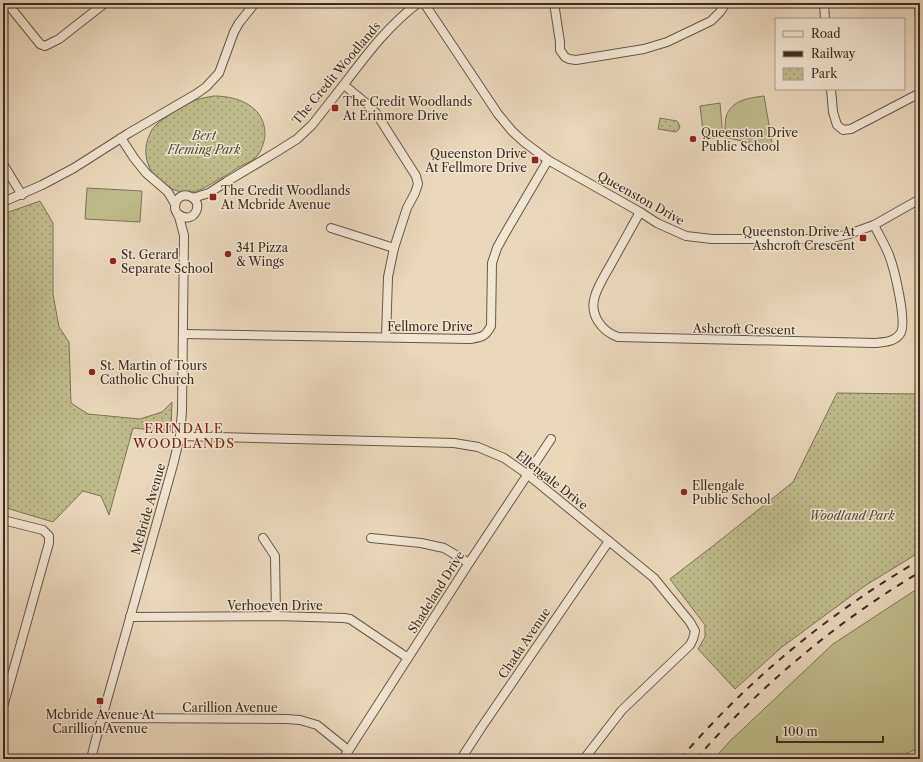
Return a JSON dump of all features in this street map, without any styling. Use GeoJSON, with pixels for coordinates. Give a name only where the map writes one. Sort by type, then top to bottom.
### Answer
{"type":"FeatureCollection","features":[{"type":"Feature","properties":{"kind":"street"},"geometry":{"type":"LineString","coordinates":[[7,3],[40,44],[45,46],[60,39],[105,3]]}},
{"type":"Feature","properties":{"kind":"street"},"geometry":{"type":"LineString","coordinates":[[3,202],[42,185],[68,171],[196,94],[211,82],[219,73],[234,32],[255,3]]}},
{"type":"Feature","properties":{"kind":"street","name":"The Credit Woodlands"},"geometry":{"type":"LineString","coordinates":[[193,198],[209,193],[278,151],[297,138],[312,125],[375,45],[404,13],[418,3]]}},
{"type":"Feature","properties":{"kind":"street","name":"Queenston Drive"},"geometry":{"type":"LineString","coordinates":[[424,3],[498,114],[512,131],[524,142],[548,160],[666,227],[686,236],[704,238],[828,239],[849,234],[874,225],[920,199]]}},
{"type":"Feature","properties":{"kind":"street"},"geometry":{"type":"LineString","coordinates":[[554,3],[560,50],[569,59],[576,60],[644,50],[667,42],[711,21],[720,12],[724,6],[724,3]]}},
{"type":"Feature","properties":{"kind":"street"},"geometry":{"type":"LineString","coordinates":[[824,3],[825,18]]}},
{"type":"Feature","properties":{"kind":"street"},"geometry":{"type":"LineString","coordinates":[[919,3],[920,20]]}},
{"type":"Feature","properties":{"kind":"street"},"geometry":{"type":"LineString","coordinates":[[344,85],[376,113],[416,176],[418,184],[407,208],[394,248],[388,277],[386,338]]}},
{"type":"Feature","properties":{"kind":"street"},"geometry":{"type":"LineString","coordinates":[[831,90],[833,112],[837,125],[843,130],[851,129],[920,93]]}},
{"type":"Feature","properties":{"kind":"street"},"geometry":{"type":"LineString","coordinates":[[121,138],[146,173],[168,192],[175,204],[178,214],[184,218],[191,217],[196,212],[197,204],[193,198],[186,195],[183,196],[168,192]]}},
{"type":"Feature","properties":{"kind":"street","name":"Fellmore Drive"},"geometry":{"type":"LineString","coordinates":[[183,334],[386,338],[482,338],[491,326],[492,263],[497,248],[548,160]]}},
{"type":"Feature","properties":{"kind":"street"},"geometry":{"type":"LineString","coordinates":[[3,164],[22,194]]}},
{"type":"Feature","properties":{"kind":"street","name":"The Credit Woodlands"},"geometry":{"type":"LineString","coordinates":[[197,208],[209,193]]}},
{"type":"Feature","properties":{"kind":"street"},"geometry":{"type":"LineString","coordinates":[[175,204],[179,198],[183,196]]}},
{"type":"Feature","properties":{"kind":"street","name":"Ashcroft Crescent"},"geometry":{"type":"LineString","coordinates":[[640,212],[594,297],[594,311],[599,324],[611,335],[624,338],[875,343],[891,341],[902,332],[903,314],[890,256],[874,225]]}},
{"type":"Feature","properties":{"kind":"street","name":"McBride Avenue"},"geometry":{"type":"LineString","coordinates":[[91,759],[180,436],[182,411],[184,235],[178,214]]}},
{"type":"Feature","properties":{"kind":"street","name":"McBride Avenue"},"geometry":{"type":"LineString","coordinates":[[184,235],[191,217]]}},
{"type":"Feature","properties":{"kind":"street"},"geometry":{"type":"LineString","coordinates":[[330,228],[394,248]]}},
{"type":"Feature","properties":{"kind":"street","name":"Ellengale Drive"},"geometry":{"type":"LineString","coordinates":[[180,436],[454,443],[478,448],[504,458],[527,474],[654,578],[690,622],[695,632],[690,645],[622,710],[584,759]]}},
{"type":"Feature","properties":{"kind":"street","name":"Shadeland Drive"},"geometry":{"type":"LineString","coordinates":[[342,759],[551,439]]}},
{"type":"Feature","properties":{"kind":"street"},"geometry":{"type":"LineString","coordinates":[[3,520],[43,530],[49,536],[49,543],[3,707]]}},
{"type":"Feature","properties":{"kind":"street"},"geometry":{"type":"LineString","coordinates":[[264,538],[275,556],[276,616]]}},
{"type":"Feature","properties":{"kind":"street"},"geometry":{"type":"LineString","coordinates":[[371,538],[421,543],[444,548],[469,563]]}},
{"type":"Feature","properties":{"kind":"street","name":"Chada Avenue"},"geometry":{"type":"LineString","coordinates":[[461,759],[609,541]]}},
{"type":"Feature","properties":{"kind":"street","name":"Verhoeven Drive"},"geometry":{"type":"LineString","coordinates":[[130,617],[276,616],[344,618],[350,619],[408,658]]}},
{"type":"Feature","properties":{"kind":"street","name":"Carillion Avenue"},"geometry":{"type":"LineString","coordinates":[[102,718],[300,720],[316,725],[348,750]]}},
{"type":"Feature","properties":{"kind":"green space","name":"Bert Fleming Park"},"geometry":{"type":"Polygon","coordinates":[[[214,96],[233,98],[249,105],[256,111],[264,126],[265,136],[262,148],[257,156],[249,162],[202,189],[193,192],[184,192],[165,186],[152,172],[148,163],[146,153],[150,133],[160,121],[182,107],[196,100],[214,96]]]}},
{"type":"Feature","properties":{"kind":"green space"},"geometry":{"type":"Polygon","coordinates":[[[764,96],[772,142],[767,147],[724,137],[728,111],[736,103],[764,96]]]}},
{"type":"Feature","properties":{"kind":"green space"},"geometry":{"type":"Polygon","coordinates":[[[720,103],[723,137],[704,139],[700,106],[720,103]]]}},
{"type":"Feature","properties":{"kind":"green space"},"geometry":{"type":"Polygon","coordinates":[[[660,118],[677,121],[680,126],[679,129],[676,132],[658,129],[660,118]]]}},
{"type":"Feature","properties":{"kind":"green space"},"geometry":{"type":"Polygon","coordinates":[[[87,188],[142,191],[140,222],[85,219],[87,188]]]}},
{"type":"Feature","properties":{"kind":"green space"},"geometry":{"type":"Polygon","coordinates":[[[40,201],[53,223],[53,294],[59,327],[69,342],[71,403],[88,414],[140,419],[162,412],[172,402],[171,432],[133,428],[109,515],[101,496],[83,491],[53,522],[3,507],[3,214],[40,201]]]}},
{"type":"Feature","properties":{"kind":"green space","name":"Woodland Park"},"geometry":{"type":"Polygon","coordinates":[[[837,393],[920,394],[920,552],[866,585],[782,647],[735,689],[698,649],[705,637],[705,625],[670,579],[793,482],[837,393]]]}},
{"type":"Feature","properties":{"kind":"green space"},"geometry":{"type":"Polygon","coordinates":[[[920,587],[920,747],[896,759],[714,759],[729,742],[833,644],[920,587]]]}},
{"type":"Feature","properties":{"kind":"railway"},"geometry":{"type":"LineString","coordinates":[[680,759],[734,702],[792,649],[854,602],[886,580],[920,560]]}},
{"type":"Feature","properties":{"kind":"railway"},"geometry":{"type":"LineString","coordinates":[[696,759],[746,706],[800,657],[859,612],[920,572]]}},
{"type":"Feature","properties":{"kind":"place","name":"The Credit Woodlands At Erinmore Drive"},"geometry":{"type":"Point","coordinates":[335,108]}},
{"type":"Feature","properties":{"kind":"place","name":"Queenston Drive Public School"},"geometry":{"type":"Point","coordinates":[693,139]}},
{"type":"Feature","properties":{"kind":"place","name":"Queenston Drive At Fellmore Drive"},"geometry":{"type":"Point","coordinates":[535,160]}},
{"type":"Feature","properties":{"kind":"place","name":"The Credit Woodlands At Mcbride Avenue"},"geometry":{"type":"Point","coordinates":[213,197]}},
{"type":"Feature","properties":{"kind":"place","name":"Queenston Drive At Ashcroft Crescent"},"geometry":{"type":"Point","coordinates":[863,238]}},
{"type":"Feature","properties":{"kind":"place","name":"341 Pizza & Wings"},"geometry":{"type":"Point","coordinates":[228,254]}},
{"type":"Feature","properties":{"kind":"place","name":"St. Gerard Separate School"},"geometry":{"type":"Point","coordinates":[113,261]}},
{"type":"Feature","properties":{"kind":"place","name":"St. Martin of Tours Catholic Church"},"geometry":{"type":"Point","coordinates":[92,372]}},
{"type":"Feature","properties":{"kind":"place","name":"Ellengale Public School"},"geometry":{"type":"Point","coordinates":[684,492]}},
{"type":"Feature","properties":{"kind":"place","name":"Mcbride Avenue At Carillion Avenue"},"geometry":{"type":"Point","coordinates":[100,701]}},
{"type":"Feature","properties":{"kind":"district","name":"ERINDALE WOODLANDS"},"geometry":{"type":"Point","coordinates":[184,436]}}]}
